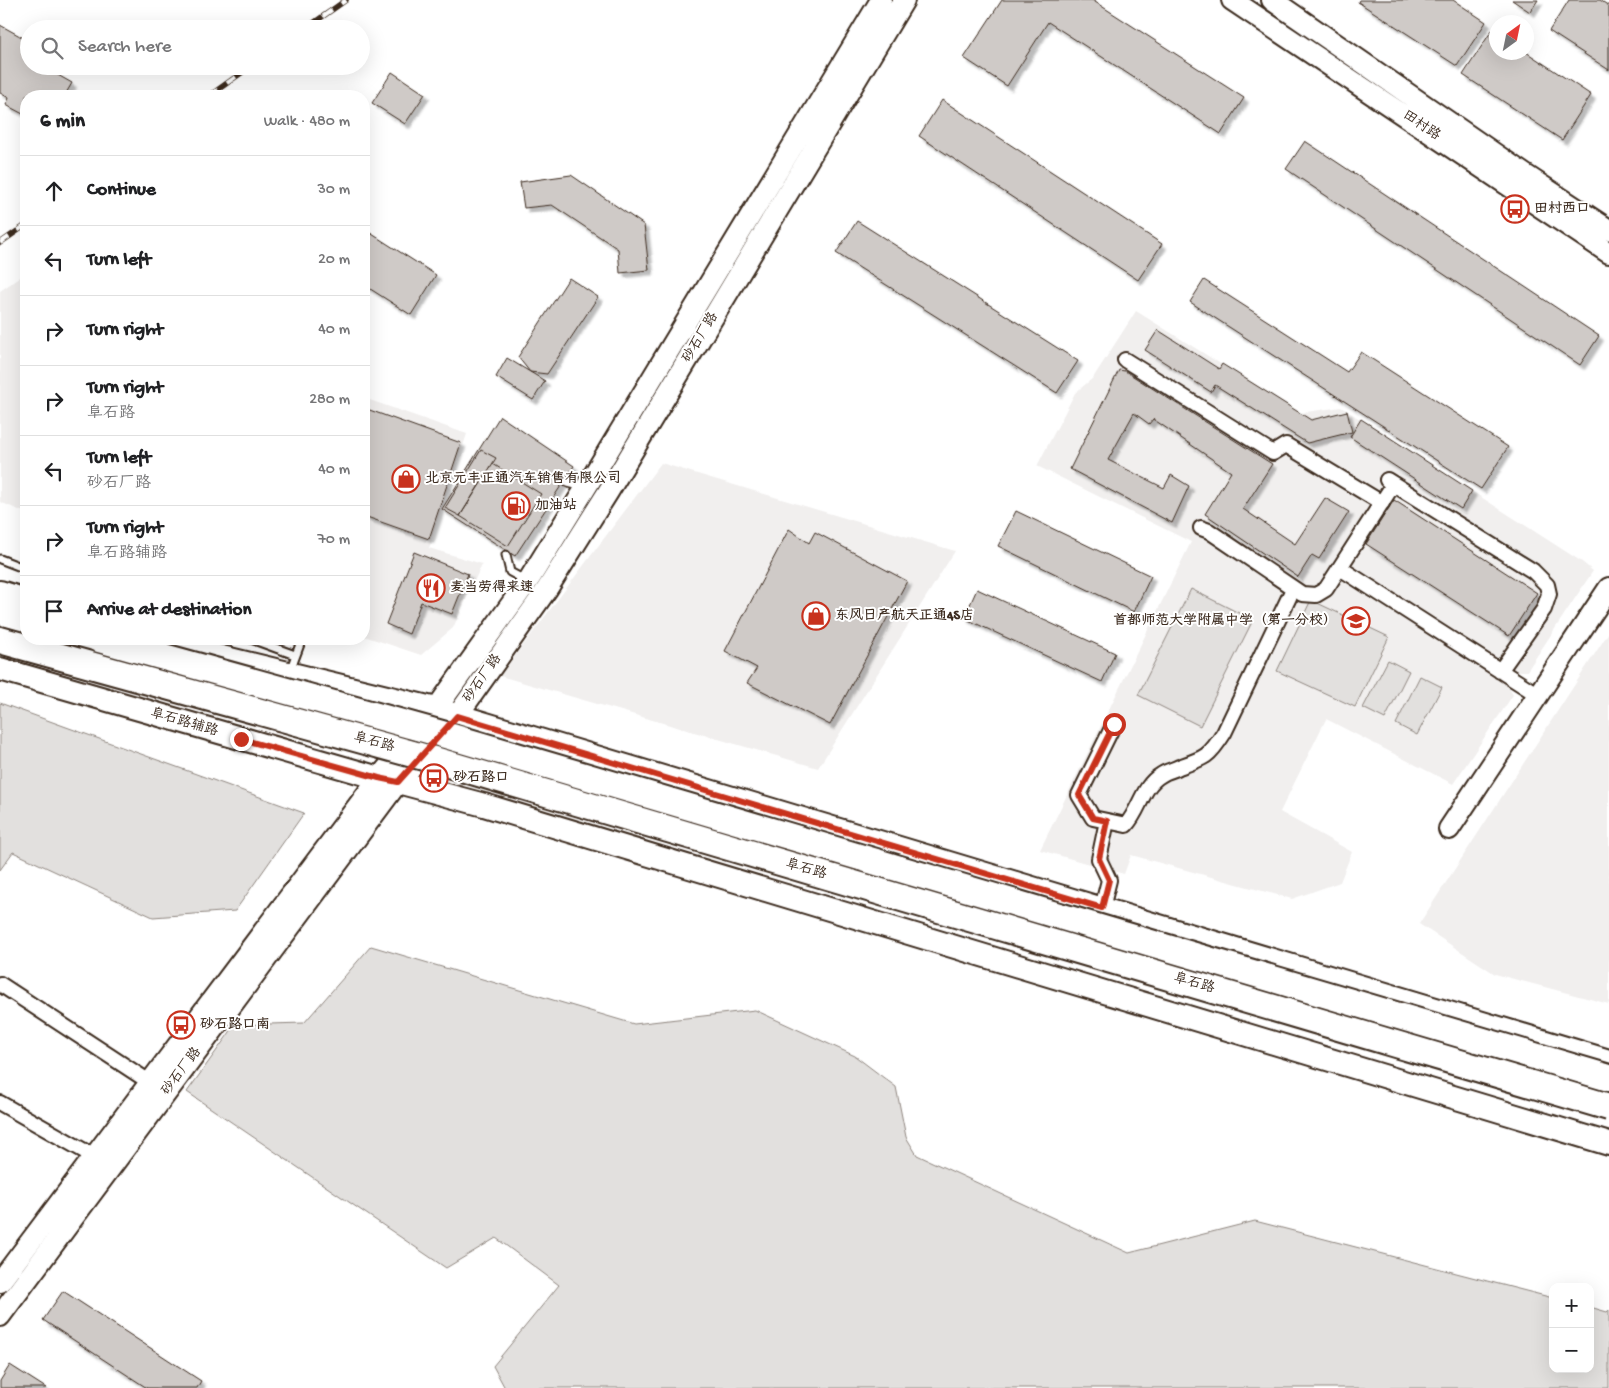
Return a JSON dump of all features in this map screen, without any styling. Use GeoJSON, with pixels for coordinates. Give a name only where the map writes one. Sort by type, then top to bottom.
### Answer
{"type":"FeatureCollection","features":[{"type":"Feature","properties":{"kind":"highway"},"geometry":{"type":"LineString","coordinates":[[0,611],[20,616]]}},
{"type":"Feature","properties":{"kind":"highway","name":"阜石路"},"geometry":{"type":"LineString","coordinates":[[0,640],[457,767],[1609,1106]]}},
{"type":"Feature","properties":{"kind":"highway","name":"阜石路"},"geometry":{"type":"LineString","coordinates":[[121,645],[452,737],[1609,1078]]}},
{"type":"Feature","properties":{"kind":"main road"},"geometry":{"type":"LineString","coordinates":[[0,592],[20,598]]}},
{"type":"Feature","properties":{"kind":"main road"},"geometry":{"type":"LineString","coordinates":[[177,645],[205,653],[292,664],[447,713],[1609,1061]]}},
{"type":"Feature","properties":{"kind":"main road","name":"阜石路辅路"},"geometry":{"type":"LineString","coordinates":[[0,670],[389,780]]}},
{"type":"Feature","properties":{"kind":"main road"},"geometry":{"type":"LineString","coordinates":[[389,780],[494,808],[1609,1144]]}},
{"type":"Feature","properties":{"kind":"street","name":"砂石厂路"},"geometry":{"type":"LineString","coordinates":[[447,713],[527,581],[577,486],[881,0]]}},
{"type":"Feature","properties":{"kind":"street","name":"砂石厂路"},"geometry":{"type":"LineString","coordinates":[[0,1316],[103,1161],[151,1083],[389,780],[447,713],[547,589],[608,492],[904,0]]}},
{"type":"Feature","properties":{"kind":"street","name":"田村路"},"geometry":{"type":"LineString","coordinates":[[1232,0],[1609,253]]}},
{"type":"Feature","properties":{"kind":"street","name":"田村路"},"geometry":{"type":"LineString","coordinates":[[1272,0],[1609,230]]}},
{"type":"Feature","properties":{"kind":"street"},"geometry":{"type":"LineString","coordinates":[[1126,360],[1273,452],[1286,446],[1382,503]]}},
{"type":"Feature","properties":{"kind":"street"},"geometry":{"type":"LineString","coordinates":[[1201,528],[1209,531],[1293,589],[1302,594],[1316,595],[1326,589],[1340,568],[1382,503],[1390,482],[1533,571],[1547,585],[1549,594],[1544,609],[1500,671]]}},
{"type":"Feature","properties":{"kind":"street"},"geometry":{"type":"LineString","coordinates":[[1340,568],[1538,695]]}},
{"type":"Feature","properties":{"kind":"street"},"geometry":{"type":"LineString","coordinates":[[1449,829],[1609,588]]}},
{"type":"Feature","properties":{"kind":"street"},"geometry":{"type":"LineString","coordinates":[[1114,724],[1079,795],[1093,818],[1126,825],[1133,818],[1147,788],[1161,774],[1200,759],[1212,752],[1224,733],[1293,589]]}},
{"type":"Feature","properties":{"kind":"street","name":"砂石厂路"},"geometry":{"type":"LineString","coordinates":[[0,1282],[103,1161],[389,780]]}},
{"type":"Feature","properties":{"kind":"street"},"geometry":{"type":"LineString","coordinates":[[1102,908],[1109,880],[1099,859],[1107,821]]}},
{"type":"Feature","properties":{"kind":"street"},"geometry":{"type":"LineString","coordinates":[[0,984],[151,1083]]}},
{"type":"Feature","properties":{"kind":"street"},"geometry":{"type":"LineString","coordinates":[[0,1103],[103,1161]]}},
{"type":"Feature","properties":{"kind":"lane"},"geometry":{"type":"LineString","coordinates":[[506,555],[510,572],[527,581]]}},
{"type":"Feature","properties":{"kind":"lane"},"geometry":{"type":"LineString","coordinates":[[0,559],[20,567]]}},
{"type":"Feature","properties":{"kind":"lane"},"geometry":{"type":"LineString","coordinates":[[261,645],[292,664],[300,645]]}},
{"type":"Feature","properties":{"kind":"shaded area"},"geometry":{"type":"Polygon","coordinates":[[[20,277],[20,510],[0,502],[0,291],[20,277]]]}},
{"type":"Feature","properties":{"kind":"shaded area","name":"首都师范大学附属中学（第一分校）"},"geometry":{"type":"Polygon","coordinates":[[[1136,311],[1299,413],[1341,407],[1582,562],[1593,571],[1527,671],[1514,671],[1506,683],[1513,695],[1453,784],[1326,719],[1280,812],[1352,852],[1340,882],[1292,899],[1131,855],[1124,874],[1040,850],[1191,542],[1037,466],[1075,393],[1093,378],[1136,311]]]}},
{"type":"Feature","properties":{"kind":"shaded area"},"geometry":{"type":"Polygon","coordinates":[[[370,400],[467,434],[429,548],[482,564],[453,628],[421,655],[370,638],[370,400]]]}},
{"type":"Feature","properties":{"kind":"shaded area"},"geometry":{"type":"Polygon","coordinates":[[[661,463],[955,551],[818,768],[500,676],[661,463]]]}},
{"type":"Feature","properties":{"kind":"shaded area"},"geometry":{"type":"Polygon","coordinates":[[[1191,589],[1253,620],[1200,726],[1138,695],[1191,589]]]}},
{"type":"Feature","properties":{"kind":"shaded area"},"geometry":{"type":"Polygon","coordinates":[[[1311,600],[1389,637],[1355,707],[1277,671],[1311,600]]]}},
{"type":"Feature","properties":{"kind":"shaded area"},"geometry":{"type":"Polygon","coordinates":[[[1609,632],[1609,1004],[1495,974],[1419,924],[1609,632]]]}},
{"type":"Feature","properties":{"kind":"shaded area"},"geometry":{"type":"Polygon","coordinates":[[[1388,660],[1409,671],[1385,719],[1363,708],[1388,660]]]}},
{"type":"Feature","properties":{"kind":"shaded area"},"geometry":{"type":"Polygon","coordinates":[[[1420,676],[1442,687],[1417,735],[1396,724],[1420,676]]]}},
{"type":"Feature","properties":{"kind":"shaded area"},"geometry":{"type":"Polygon","coordinates":[[[0,703],[304,813],[235,911],[153,917],[13,852],[0,870],[0,703]]]}},
{"type":"Feature","properties":{"kind":"shaded area"},"geometry":{"type":"Polygon","coordinates":[[[371,946],[634,1024],[755,1010],[855,1056],[896,1087],[906,1137],[917,1155],[1129,1253],[1255,1221],[1549,1297],[1549,1373],[1594,1373],[1594,1308],[1607,1312],[1609,1310],[1609,1388],[505,1388],[493,1366],[559,1285],[496,1238],[446,1268],[187,1092],[235,1025],[304,1023],[371,946]]]}},
{"type":"Feature","properties":{"kind":"building"},"geometry":{"type":"Polygon","coordinates":[[[1002,0],[1092,0],[1244,98],[1221,134],[1048,22],[1007,86],[964,58],[1002,0]]]}},
{"type":"Feature","properties":{"kind":"building"},"geometry":{"type":"Polygon","coordinates":[[[1359,0],[1453,0],[1486,22],[1457,66],[1358,2],[1359,0]]]}},
{"type":"Feature","properties":{"kind":"building"},"geometry":{"type":"Polygon","coordinates":[[[1512,0],[1538,0],[1530,12],[1512,0]]]}},
{"type":"Feature","properties":{"kind":"building"},"geometry":{"type":"Polygon","coordinates":[[[1569,0],[1600,0],[1609,6],[1609,70],[1549,31],[1569,0]]]}},
{"type":"Feature","properties":{"kind":"building"},"geometry":{"type":"Polygon","coordinates":[[[0,25],[20,36],[20,75],[58,75],[72,83],[68,90],[20,90],[20,112],[6,105],[9,98],[0,93],[0,25]]]}},
{"type":"Feature","properties":{"kind":"building"},"geometry":{"type":"Polygon","coordinates":[[[1489,35],[1489,60],[1534,60],[1534,57],[1591,95],[1562,140],[1463,75],[1489,35]]]}},
{"type":"Feature","properties":{"kind":"building"},"geometry":{"type":"Polygon","coordinates":[[[392,72],[425,94],[405,124],[372,103],[392,72]]]}},
{"type":"Feature","properties":{"kind":"building"},"geometry":{"type":"Polygon","coordinates":[[[942,100],[1162,244],[1138,280],[919,136],[942,100]]]}},
{"type":"Feature","properties":{"kind":"building"},"geometry":{"type":"Polygon","coordinates":[[[1305,141],[1599,336],[1580,365],[1286,169],[1305,141]]]}},
{"type":"Feature","properties":{"kind":"building"},"geometry":{"type":"Polygon","coordinates":[[[571,175],[644,225],[649,270],[620,273],[618,249],[552,205],[524,208],[520,182],[571,175]]]}},
{"type":"Feature","properties":{"kind":"building"},"geometry":{"type":"Polygon","coordinates":[[[857,221],[1078,361],[1057,393],[836,253],[857,221]]]}},
{"type":"Feature","properties":{"kind":"building"},"geometry":{"type":"Polygon","coordinates":[[[370,233],[436,275],[411,315],[370,289],[370,233]]]}},
{"type":"Feature","properties":{"kind":"building"},"geometry":{"type":"Polygon","coordinates":[[[569,278],[598,297],[547,374],[530,372],[518,357],[569,278]]]}},
{"type":"Feature","properties":{"kind":"building"},"geometry":{"type":"Polygon","coordinates":[[[1204,280],[1347,372],[1361,352],[1508,447],[1481,489],[1190,302],[1204,280]]]}},
{"type":"Feature","properties":{"kind":"building"},"geometry":{"type":"Polygon","coordinates":[[[1158,330],[1219,369],[1222,364],[1311,420],[1347,411],[1352,432],[1307,443],[1215,385],[1211,392],[1145,350],[1158,330]]]}},
{"type":"Feature","properties":{"kind":"building"},"geometry":{"type":"Polygon","coordinates":[[[507,358],[545,381],[533,400],[496,377],[507,358]]]}},
{"type":"Feature","properties":{"kind":"building"},"geometry":{"type":"Polygon","coordinates":[[[1119,370],[1125,371],[1272,464],[1243,509],[1295,544],[1325,498],[1349,512],[1319,559],[1312,555],[1298,577],[1205,514],[1231,472],[1153,419],[1149,424],[1134,413],[1108,460],[1164,488],[1171,475],[1189,486],[1172,523],[1070,469],[1119,370]]]}},
{"type":"Feature","properties":{"kind":"building","name":"北京元丰正通汽车销售有限公司"},"geometry":{"type":"Polygon","coordinates":[[[370,410],[461,443],[429,539],[370,518],[370,410]]]}},
{"type":"Feature","properties":{"kind":"building"},"geometry":{"type":"Polygon","coordinates":[[[500,416],[574,466],[515,556],[442,509],[500,416]]]}},
{"type":"Feature","properties":{"kind":"building"},"geometry":{"type":"Polygon","coordinates":[[[1361,419],[1472,491],[1461,509],[1350,437],[1361,419]]]}},
{"type":"Feature","properties":{"kind":"building"},"geometry":{"type":"Polygon","coordinates":[[[481,450],[496,458],[460,516],[445,508],[481,450]]]}},
{"type":"Feature","properties":{"kind":"building"},"geometry":{"type":"Polygon","coordinates":[[[493,464],[541,494],[508,546],[460,516],[493,464]]]}},
{"type":"Feature","properties":{"kind":"building"},"geometry":{"type":"Polygon","coordinates":[[[1394,500],[1537,593],[1509,636],[1366,544],[1394,500]]]}},
{"type":"Feature","properties":{"kind":"building"},"geometry":{"type":"Polygon","coordinates":[[[1016,511],[1151,576],[1134,612],[998,546],[1016,511]]]}},
{"type":"Feature","properties":{"kind":"building","name":"东风日产航天正通4S店"},"geometry":{"type":"Polygon","coordinates":[[[789,529],[809,543],[815,532],[907,581],[830,725],[747,683],[757,668],[725,651],[789,529]]]}},
{"type":"Feature","properties":{"kind":"building","name":"麦当劳得来速"},"geometry":{"type":"Polygon","coordinates":[[[414,552],[468,574],[452,614],[421,602],[409,634],[386,624],[414,552]]]}},
{"type":"Feature","properties":{"kind":"building"},"geometry":{"type":"Polygon","coordinates":[[[977,589],[1115,653],[1102,682],[964,618],[977,589]]]}},
{"type":"Feature","properties":{"kind":"building"},"geometry":{"type":"Polygon","coordinates":[[[63,1291],[201,1381],[197,1388],[147,1388],[43,1320],[63,1291]]]}},
{"type":"Feature","properties":{"kind":"building"},"geometry":{"type":"Polygon","coordinates":[[[10,1365],[46,1388],[0,1388],[0,1381],[10,1365]]]}},
{"type":"Feature","properties":{"kind":"railway"},"geometry":{"type":"LineString","coordinates":[[318,20],[346,0]]}},
{"type":"Feature","properties":{"kind":"railway"},"geometry":{"type":"LineString","coordinates":[[217,90],[238,75]]}},
{"type":"Feature","properties":{"kind":"railway"},"geometry":{"type":"LineString","coordinates":[[0,243],[20,229]]}},
{"type":"Feature","properties":{"kind":"place","name":"田村西口"},"geometry":{"type":"Point","coordinates":[1515,209]}},
{"type":"Feature","properties":{"kind":"place","name":"北京元丰正通汽车销售有限公司"},"geometry":{"type":"Point","coordinates":[406,479]}},
{"type":"Feature","properties":{"kind":"place","name":"加油站"},"geometry":{"type":"Point","coordinates":[516,506]}},
{"type":"Feature","properties":{"kind":"place","name":"麦当劳得来速"},"geometry":{"type":"Point","coordinates":[431,588]}},
{"type":"Feature","properties":{"kind":"place","name":"东风日产航天正通4S店"},"geometry":{"type":"Point","coordinates":[816,616]}},
{"type":"Feature","properties":{"kind":"place","name":"首都师范大学附属中学（第一分校）"},"geometry":{"type":"Point","coordinates":[1356,621]}},
{"type":"Feature","properties":{"kind":"place","name":"砂石路口"},"geometry":{"type":"Point","coordinates":[434,778]}},
{"type":"Feature","properties":{"kind":"place","name":"砂石路口南"},"geometry":{"type":"Point","coordinates":[181,1025]}},
{"type":"Feature","properties":{"kind":"route"},"geometry":{"type":"LineString","coordinates":[[241,739],[398,782],[457,716],[1102,908],[1109,880],[1099,859],[1107,821],[1093,818],[1079,795],[1114,724]]}}]}
